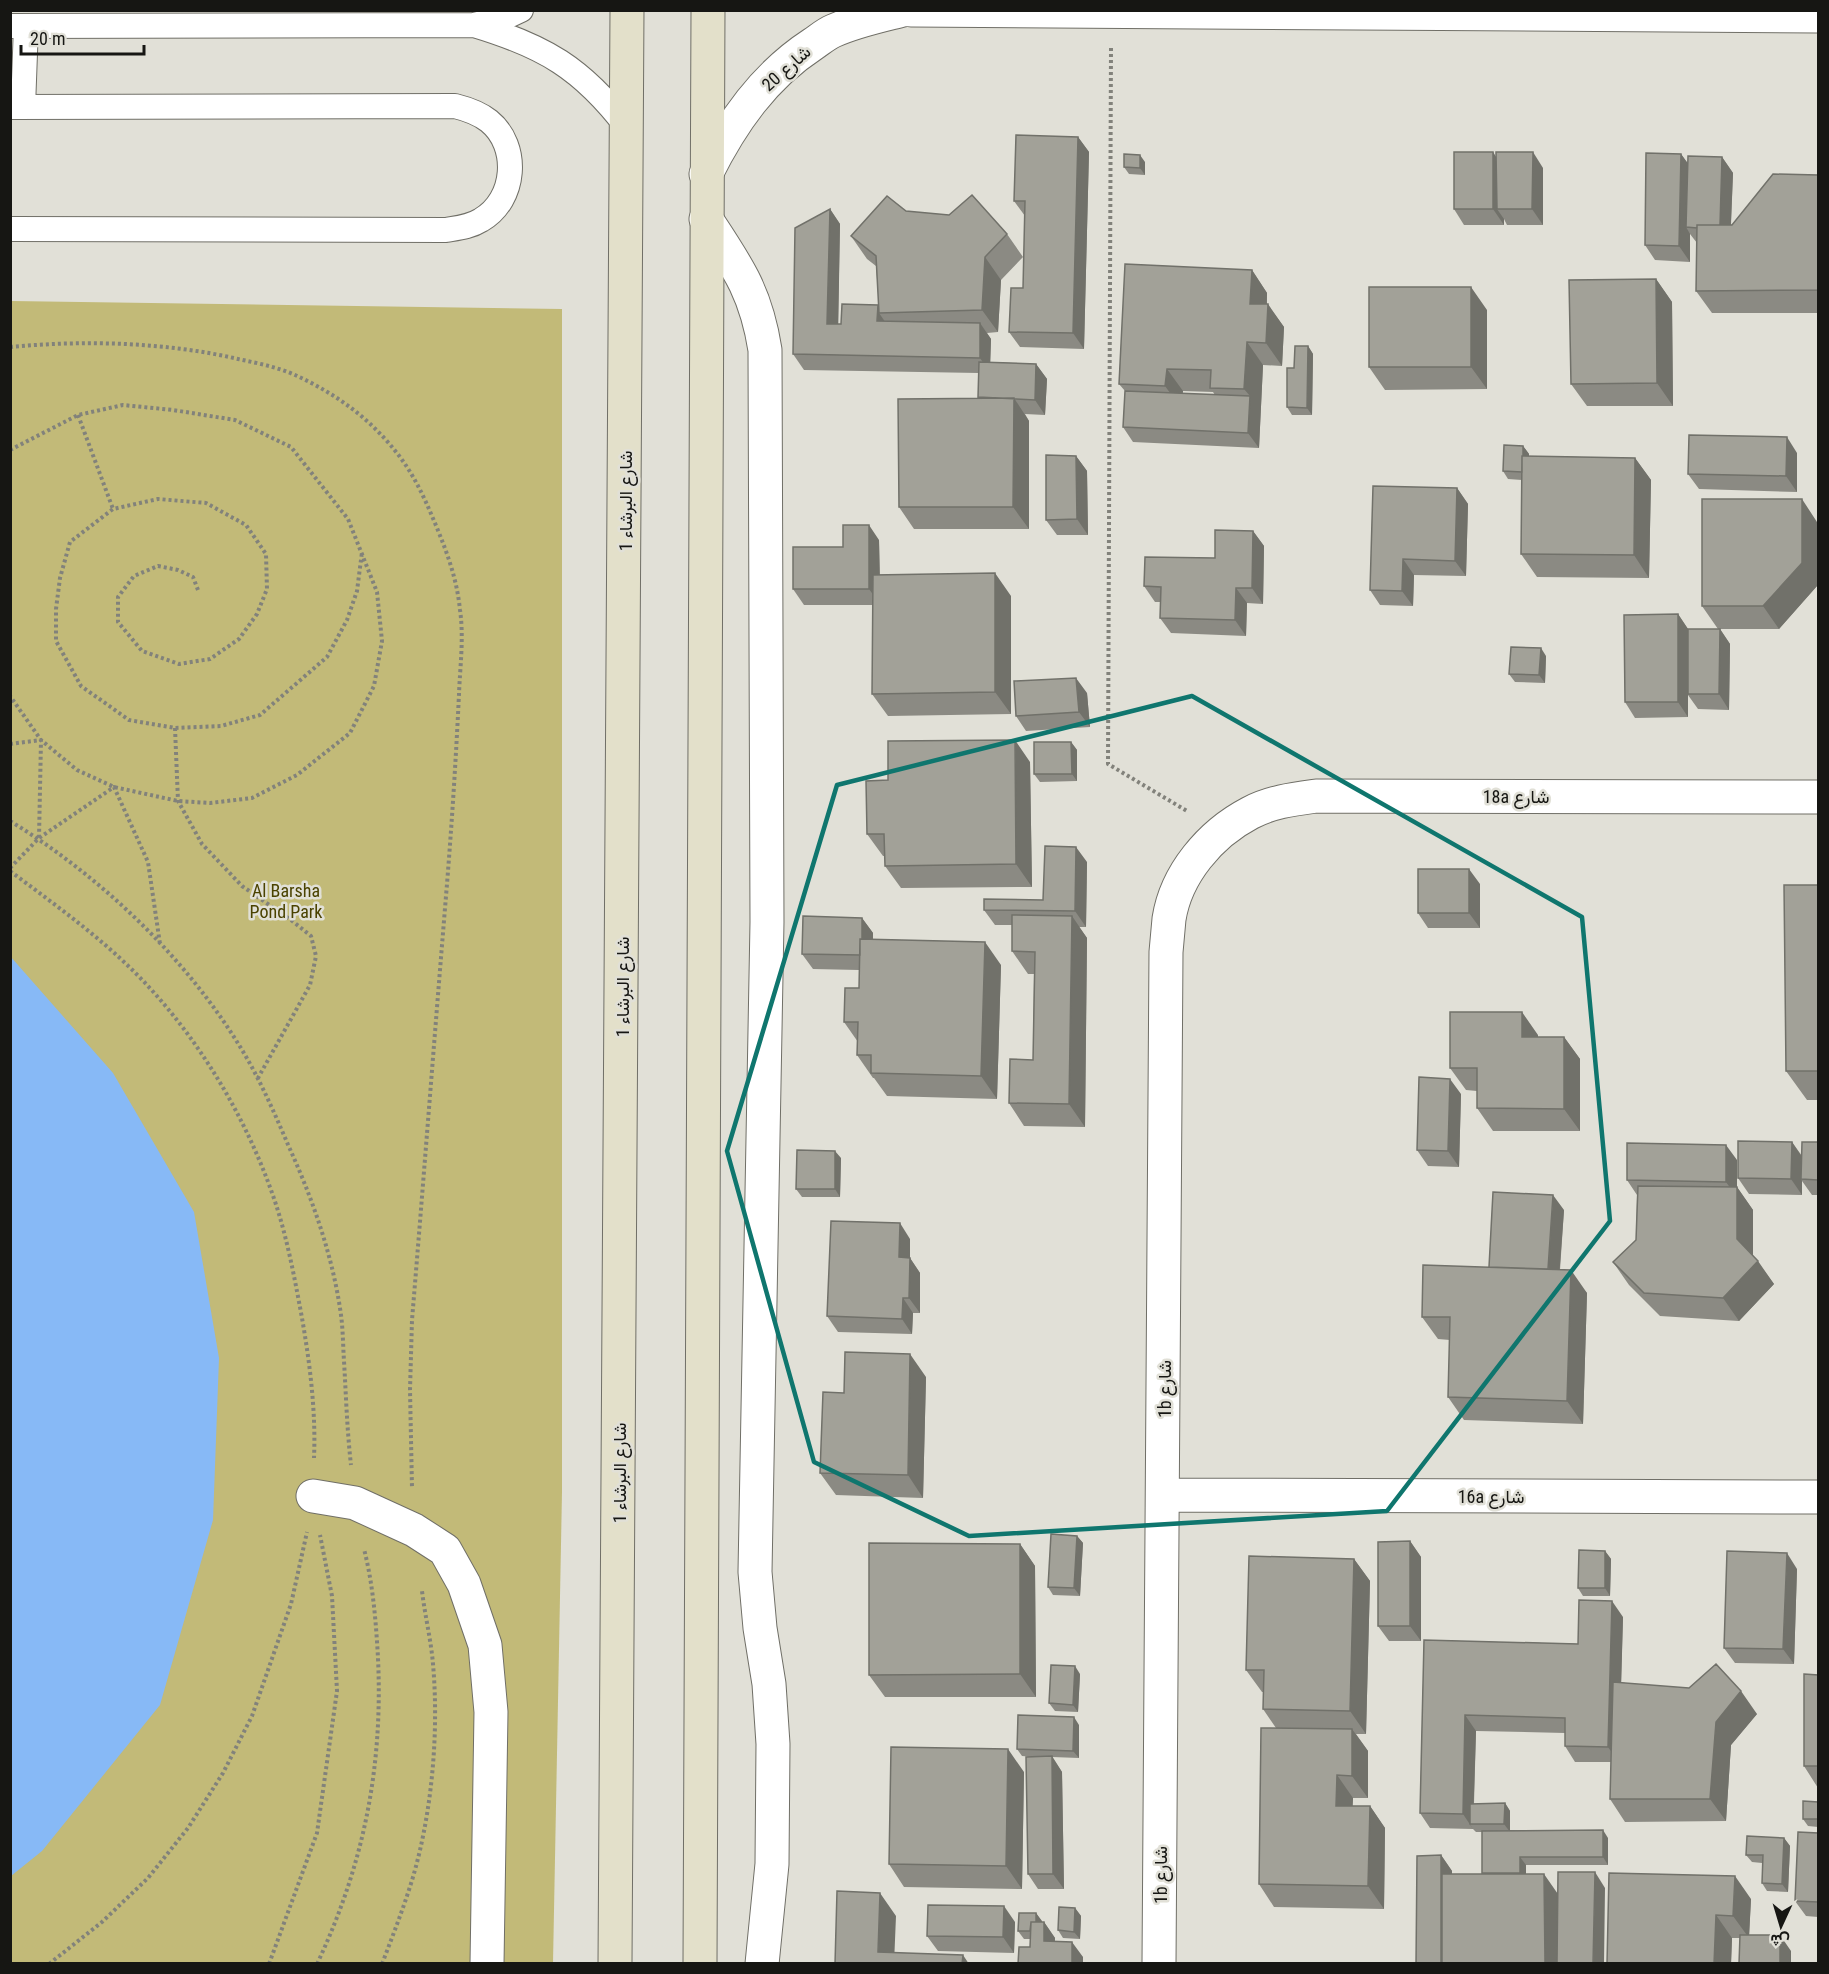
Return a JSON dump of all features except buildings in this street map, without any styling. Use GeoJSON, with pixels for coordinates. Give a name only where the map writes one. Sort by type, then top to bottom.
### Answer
{"type":"FeatureCollection","features":[{"type":"Feature","properties":{"kind":"street","name":"شارع البرشاء 1"},"geometry":{"type":"LineString","coordinates":[[615,1964],[627,10]]}},
{"type":"Feature","properties":{"kind":"street"},"geometry":{"type":"LineString","coordinates":[[700,1964],[708,10]]}},
{"type":"Feature","properties":{"kind":"street","name":"شارع 20"},"geometry":{"type":"LineString","coordinates":[[706,174],[723,140],[745,108],[770,79],[799,53],[831,32],[864,19],[903,10]]}},
{"type":"Feature","properties":{"kind":"street"},"geometry":{"type":"LineString","coordinates":[[911,10],[1818,16]]}},
{"type":"Feature","properties":{"kind":"street"},"geometry":{"type":"LineString","coordinates":[[706,219],[741,273],[753,297],[761,323],[765,350],[767,922],[755,1572],[760,1628],[769,1684],[774,1804],[772,1864],[762,1964]]}},
{"type":"Feature","properties":{"kind":"street","name":"18a شارع"},"geometry":{"type":"LineString","coordinates":[[1222,831],[1250,812],[1282,801],[1316,796],[1818,797]]}},
{"type":"Feature","properties":{"kind":"street","name":"1b شارع"},"geometry":{"type":"LineString","coordinates":[[1159,1964],[1166,951],[1169,917],[1180,885],[1197,856],[1222,831]]}},
{"type":"Feature","properties":{"kind":"street","name":"16a شارع"},"geometry":{"type":"LineString","coordinates":[[1163,1495],[1818,1497]]}},
{"type":"Feature","properties":{"kind":"street"},"geometry":{"type":"LineString","coordinates":[[313,1496],[355,1503],[414,1530],[446,1550],[464,1584],[485,1645],[491,1712],[487,1964]]}},
{"type":"Feature","properties":{"kind":"lane"},"geometry":{"type":"LineString","coordinates":[[474,25],[504,18],[521,10]]}},
{"type":"Feature","properties":{"kind":"lane"},"geometry":{"type":"LineString","coordinates":[[10,229],[446,230],[465,227],[482,220],[497,207],[506,190],[511,172],[509,154],[502,136],[490,121],[474,111],[455,106],[17,107],[18,26],[401,18],[474,25],[533,46],[560,61],[608,102],[627,127]]}},
{"type":"Feature","properties":{"kind":"path"},"geometry":{"type":"LineString","coordinates":[[1111,11],[1108,764],[1222,831]]}},
{"type":"Feature","properties":{"kind":"path"},"geometry":{"type":"LineString","coordinates":[[10,347],[88,344],[172,348],[212,353],[292,374],[340,401],[385,438],[406,466],[424,496],[448,554],[456,581],[461,614],[456,761],[412,1320],[410,1437],[414,1530],[433,1663],[435,1713],[432,1767],[425,1822],[413,1876],[382,1964]]}},
{"type":"Feature","properties":{"kind":"path"},"geometry":{"type":"LineString","coordinates":[[10,450],[78,415],[123,405],[236,420],[291,447],[348,519],[377,592],[382,641],[374,686],[350,733],[297,775],[252,798],[210,803],[178,801],[114,787],[77,771],[41,740],[10,696]]}},
{"type":"Feature","properties":{"kind":"path"},"geometry":{"type":"LineString","coordinates":[[78,415],[113,509]]}},
{"type":"Feature","properties":{"kind":"path"},"geometry":{"type":"LineString","coordinates":[[198,590],[193,577],[178,570],[158,566],[134,576],[118,597],[118,622],[142,651],[178,664],[210,659],[239,639],[258,614],[267,589],[266,554],[246,525],[206,502],[158,499],[113,509],[70,542],[60,578],[56,609],[56,641],[81,686],[129,720],[175,728],[221,726],[260,715],[327,657],[347,620],[357,591],[362,552]]}},
{"type":"Feature","properties":{"kind":"path"},"geometry":{"type":"LineString","coordinates":[[175,728],[178,801],[202,844],[242,886],[310,936],[316,956],[310,986],[258,1078]]}},
{"type":"Feature","properties":{"kind":"path"},"geometry":{"type":"LineString","coordinates":[[10,744],[41,740]]}},
{"type":"Feature","properties":{"kind":"path"},"geometry":{"type":"LineString","coordinates":[[39,838],[41,740]]}},
{"type":"Feature","properties":{"kind":"path"},"geometry":{"type":"LineString","coordinates":[[50,1963],[102,1922],[148,1878],[188,1828],[223,1773],[252,1716],[291,1604],[304,1551],[313,1496],[315,1446],[313,1397],[306,1338],[293,1268],[272,1191],[240,1116],[198,1048],[147,985],[88,930],[10,870],[39,838],[114,787]]}},
{"type":"Feature","properties":{"kind":"path"},"geometry":{"type":"LineString","coordinates":[[114,787],[148,862],[160,944]]}},
{"type":"Feature","properties":{"kind":"path"},"geometry":{"type":"LineString","coordinates":[[10,822],[39,838],[95,882],[160,944],[217,1011],[258,1078],[305,1182],[327,1248],[341,1315],[355,1503],[368,1565],[376,1630],[379,1694],[377,1759],[368,1817],[353,1874],[333,1930],[317,1964]]}},
{"type":"Feature","properties":{"kind":"path"},"geometry":{"type":"LineString","coordinates":[[269,1964],[317,1833],[337,1691],[332,1596],[313,1496]]}},
{"type":"Feature","properties":{"kind":"highlighted area"},"geometry":{"type":"Polygon","coordinates":[[[1192,696],[1582,917],[1610,1221],[1387,1511],[969,1536],[814,1462],[727,1151],[837,785],[1192,696]]]}},
{"type":"Feature","properties":{"kind":"green space","name":"Al Barsha Pond Park"},"geometry":{"type":"Polygon","coordinates":[[[11,301],[562,309],[562,1492],[553,1963],[11,1964],[11,301]]]}},
{"type":"Feature","properties":{"kind":"water"},"geometry":{"type":"Polygon","coordinates":[[[10,956],[113,1073],[194,1212],[219,1358],[213,1520],[160,1705],[42,1851],[11,1876],[10,956]]]}}]}
